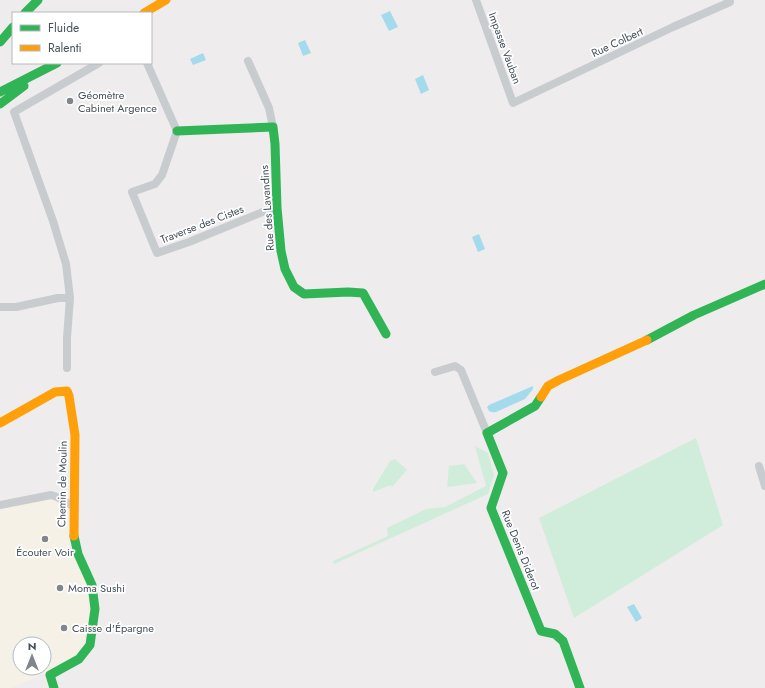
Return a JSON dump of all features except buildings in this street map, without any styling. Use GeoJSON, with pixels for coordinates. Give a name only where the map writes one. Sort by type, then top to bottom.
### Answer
{"type":"FeatureCollection","features":[{"type":"Feature","properties":{"kind":"street"},"geometry":{"type":"LineString","coordinates":[[26,12],[38,0]]}},
{"type":"Feature","properties":{"kind":"street"},"geometry":{"type":"LineString","coordinates":[[146,12],[166,0]]}},
{"type":"Feature","properties":{"kind":"street","name":"Impasse Vauban"},"geometry":{"type":"LineString","coordinates":[[476,0],[512,103]]}},
{"type":"Feature","properties":{"kind":"street","name":"Rue Colbert"},"geometry":{"type":"LineString","coordinates":[[512,103],[673,27],[730,2],[730,0]]}},
{"type":"Feature","properties":{"kind":"street"},"geometry":{"type":"LineString","coordinates":[[0,42],[12,28]]}},
{"type":"Feature","properties":{"kind":"street"},"geometry":{"type":"LineString","coordinates":[[147,64],[176,131],[273,127],[269,108],[248,61]]}},
{"type":"Feature","properties":{"kind":"street"},"geometry":{"type":"LineString","coordinates":[[67,368],[67,338],[70,298],[66,264],[53,221],[14,112],[97,64]]}},
{"type":"Feature","properties":{"kind":"street"},"geometry":{"type":"LineString","coordinates":[[1,92],[53,65]]}},
{"type":"Feature","properties":{"kind":"street"},"geometry":{"type":"LineString","coordinates":[[0,104],[53,65]]}},
{"type":"Feature","properties":{"kind":"street","name":"Rue des Lavandins"},"geometry":{"type":"LineString","coordinates":[[273,127],[281,251],[285,269],[294,287],[304,294],[348,292],[363,293],[386,334]]}},
{"type":"Feature","properties":{"kind":"street","name":"Traverse des Cistes"},"geometry":{"type":"LineString","coordinates":[[176,131],[162,175],[155,184],[132,192],[157,253],[189,242],[277,205]]}},
{"type":"Feature","properties":{"kind":"street"},"geometry":{"type":"LineString","coordinates":[[435,372],[454,366],[461,370],[487,432],[535,406],[548,386],[655,336],[694,315],[765,284]]}},
{"type":"Feature","properties":{"kind":"street"},"geometry":{"type":"LineString","coordinates":[[0,307],[16,307],[58,298],[70,298]]}},
{"type":"Feature","properties":{"kind":"street","name":"Chemin de Moulin"},"geometry":{"type":"LineString","coordinates":[[0,423],[55,392],[67,391],[74,435],[72,533],[78,554],[92,585],[95,609],[90,645],[79,659],[50,675],[54,688]]}},
{"type":"Feature","properties":{"kind":"street","name":"Rue Denis Diderot"},"geometry":{"type":"LineString","coordinates":[[487,432],[503,473],[491,508],[542,631],[555,634],[563,641],[580,688]]}},
{"type":"Feature","properties":{"kind":"street"},"geometry":{"type":"LineString","coordinates":[[759,466],[765,486]]}},
{"type":"Feature","properties":{"kind":"street"},"geometry":{"type":"LineString","coordinates":[[0,505],[51,495],[73,506]]}},
{"type":"Feature","properties":{"kind":"shaded area"},"geometry":{"type":"Polygon","coordinates":[[[53,498],[63,503],[68,511],[70,550],[88,587],[89,615],[84,648],[77,656],[52,669],[52,636],[12,636],[12,676],[39,676],[12,688],[0,688],[0,508],[53,498]]]}},
{"type":"Feature","properties":{"kind":"green space"},"geometry":{"type":"Polygon","coordinates":[[[696,438],[723,525],[574,618],[539,518],[696,438]]]}},
{"type":"Feature","properties":{"kind":"green space"},"geometry":{"type":"Polygon","coordinates":[[[475,446],[488,453],[494,475],[488,494],[334,564],[333,561],[388,536],[387,528],[426,509],[445,507],[486,486],[475,446]]]}},
{"type":"Feature","properties":{"kind":"green space"},"geometry":{"type":"Polygon","coordinates":[[[395,459],[407,470],[392,487],[391,485],[373,492],[373,489],[390,461],[395,459]]]}},
{"type":"Feature","properties":{"kind":"green space"},"geometry":{"type":"Polygon","coordinates":[[[464,464],[477,483],[447,487],[449,466],[464,464]]]}},
{"type":"Feature","properties":{"kind":"water"},"geometry":{"type":"Polygon","coordinates":[[[390,11],[398,27],[389,31],[381,15],[390,11]]]}},
{"type":"Feature","properties":{"kind":"water"},"geometry":{"type":"Polygon","coordinates":[[[305,40],[311,53],[303,56],[298,43],[305,40]]]}},
{"type":"Feature","properties":{"kind":"water"},"geometry":{"type":"Polygon","coordinates":[[[203,53],[206,60],[193,65],[190,59],[203,53]]]}},
{"type":"Feature","properties":{"kind":"water"},"geometry":{"type":"Polygon","coordinates":[[[423,75],[429,90],[421,94],[415,79],[423,75]]]}},
{"type":"Feature","properties":{"kind":"water"},"geometry":{"type":"Polygon","coordinates":[[[479,234],[485,249],[478,252],[472,237],[479,234]]]}},
{"type":"Feature","properties":{"kind":"water"},"geometry":{"type":"Polygon","coordinates":[[[533,386],[533,389],[525,399],[496,412],[490,412],[487,407],[489,405],[533,386]]]}},
{"type":"Feature","properties":{"kind":"water"},"geometry":{"type":"Polygon","coordinates":[[[634,604],[642,618],[636,622],[627,607],[634,604]]]}},
{"type":"Feature","properties":{"kind":"traffic: fast"},"geometry":{"type":"LineString","coordinates":[[26,12],[38,0]]}},
{"type":"Feature","properties":{"kind":"traffic: fast"},"geometry":{"type":"LineString","coordinates":[[0,42],[12,28]]}},
{"type":"Feature","properties":{"kind":"traffic: fast"},"geometry":{"type":"LineString","coordinates":[[0,92],[55,64]]}},
{"type":"Feature","properties":{"kind":"traffic: fast"},"geometry":{"type":"LineString","coordinates":[[0,104],[24,86]]}},
{"type":"Feature","properties":{"kind":"traffic: fast"},"geometry":{"type":"LineString","coordinates":[[177,131],[273,127],[277,208],[281,251],[285,269],[294,287],[304,294],[348,292],[363,293],[386,334]]}},
{"type":"Feature","properties":{"kind":"traffic: fast"},"geometry":{"type":"LineString","coordinates":[[647,340],[694,315],[765,284]]}},
{"type":"Feature","properties":{"kind":"traffic: fast"},"geometry":{"type":"LineString","coordinates":[[541,397],[535,406],[487,433],[503,473],[491,508],[541,631],[555,634],[563,641],[580,688]]}},
{"type":"Feature","properties":{"kind":"traffic: fast"},"geometry":{"type":"LineString","coordinates":[[54,688],[50,675],[79,659],[90,645],[95,609],[92,585],[78,554],[74,536]]}},
{"type":"Feature","properties":{"kind":"traffic: slow"},"geometry":{"type":"LineString","coordinates":[[146,12],[166,0]]}},
{"type":"Feature","properties":{"kind":"traffic: slow"},"geometry":{"type":"LineString","coordinates":[[541,397],[548,386],[559,380],[647,340]]}},
{"type":"Feature","properties":{"kind":"traffic: slow"},"geometry":{"type":"LineString","coordinates":[[0,423],[55,392],[67,391],[75,435],[74,536]]}},
{"type":"Feature","properties":{"kind":"place","name":"Géomètre Cabinet Argence"},"geometry":{"type":"Point","coordinates":[70,101]}},
{"type":"Feature","properties":{"kind":"place","name":"Écouter Voir"},"geometry":{"type":"Point","coordinates":[45,539]}},
{"type":"Feature","properties":{"kind":"place","name":"Moma Sushi"},"geometry":{"type":"Point","coordinates":[60,588]}},
{"type":"Feature","properties":{"kind":"place","name":"Caisse d'Épargne"},"geometry":{"type":"Point","coordinates":[64,628]}}]}
